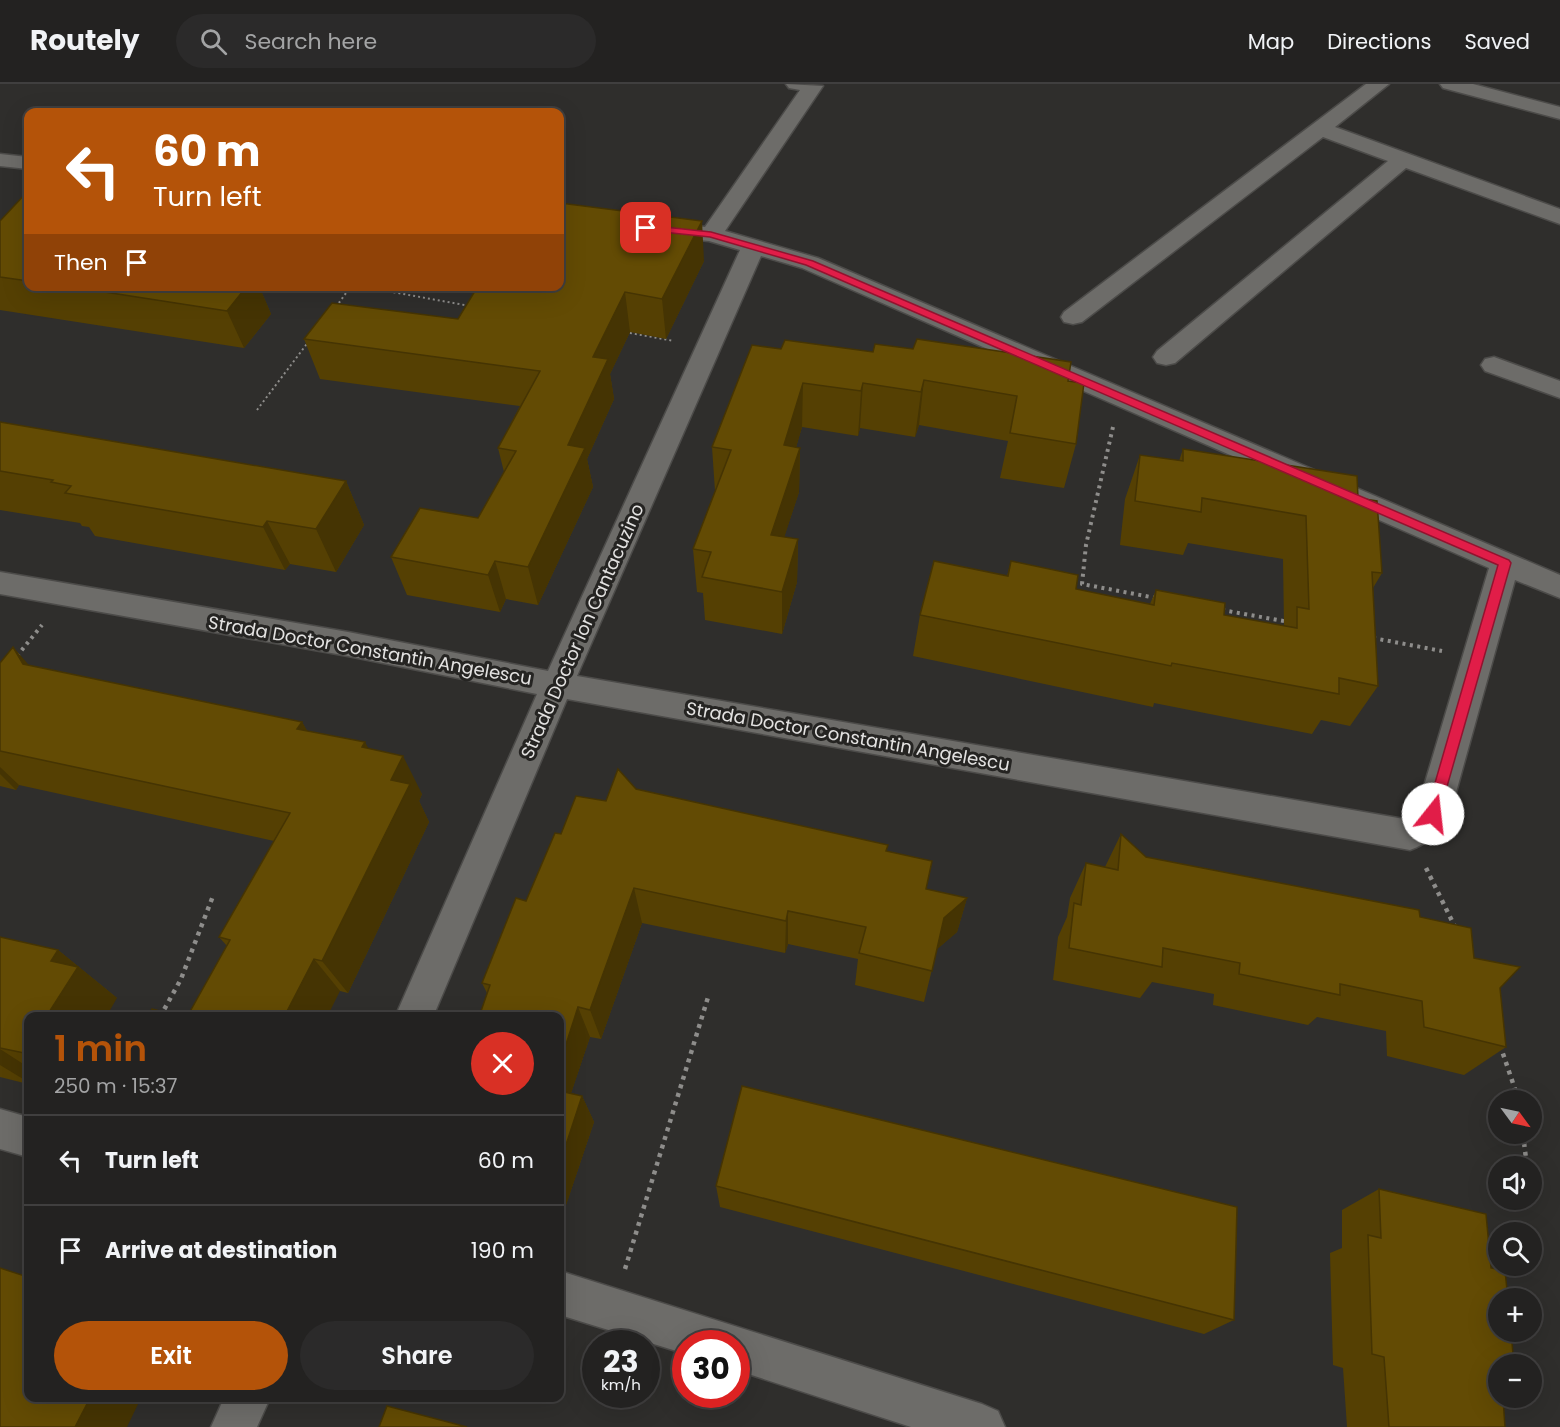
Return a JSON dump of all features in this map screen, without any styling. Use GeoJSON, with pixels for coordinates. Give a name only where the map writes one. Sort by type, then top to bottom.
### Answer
{"type":"FeatureCollection","features":[{"type":"Feature","properties":{"kind":"street"},"geometry":{"type":"LineString","coordinates":[[711,234],[813,86],[796,84]]}},
{"type":"Feature","properties":{"kind":"street"},"geometry":{"type":"LineString","coordinates":[[1073,317],[1379,84]]}},
{"type":"Feature","properties":{"kind":"street"},"geometry":{"type":"LineString","coordinates":[[1450,84],[1560,113]]}},
{"type":"Feature","properties":{"kind":"street"},"geometry":{"type":"LineString","coordinates":[[1320,129],[1560,217]]}},
{"type":"Feature","properties":{"kind":"street"},"geometry":{"type":"LineString","coordinates":[[0,160],[24,163]]}},
{"type":"Feature","properties":{"kind":"street"},"geometry":{"type":"LineString","coordinates":[[1166,357],[1403,160]]}},
{"type":"Feature","properties":{"kind":"street"},"geometry":{"type":"LineString","coordinates":[[629,226],[711,234],[810,263],[1560,587]]}},
{"type":"Feature","properties":{"kind":"street","name":"Strada Doctor Ion Cantacuzino"},"geometry":{"type":"LineString","coordinates":[[416,1012],[557,685],[754,246]]}},
{"type":"Feature","properties":{"kind":"street"},"geometry":{"type":"LineString","coordinates":[[1494,364],[1560,390]]}},
{"type":"Feature","properties":{"kind":"street"},"geometry":{"type":"LineString","coordinates":[[1410,835],[1433,814],[1505,563]]}},
{"type":"Feature","properties":{"kind":"street","name":"Strada Doctor Constantin Angelescu"},"geometry":{"type":"LineString","coordinates":[[0,583],[348,644],[557,685],[1410,835]]}},
{"type":"Feature","properties":{"kind":"street"},"geometry":{"type":"LineString","coordinates":[[0,1129],[24,1136]]}},
{"type":"Feature","properties":{"kind":"street"},"geometry":{"type":"LineString","coordinates":[[564,1294],[679,1330]]}},
{"type":"Feature","properties":{"kind":"street"},"geometry":{"type":"LineString","coordinates":[[750,1352],[982,1427]]}},
{"type":"Feature","properties":{"kind":"street"},"geometry":{"type":"LineString","coordinates":[[234,1427],[245,1402]]}},
{"type":"Feature","properties":{"kind":"path"},"geometry":{"type":"LineString","coordinates":[[329,315],[347,291]]}},
{"type":"Feature","properties":{"kind":"path"},"geometry":{"type":"LineString","coordinates":[[386,291],[477,307]]}},
{"type":"Feature","properties":{"kind":"path"},"geometry":{"type":"LineString","coordinates":[[618,331],[710,347]]}},
{"type":"Feature","properties":{"kind":"path"},"geometry":{"type":"LineString","coordinates":[[257,410],[315,334]]}},
{"type":"Feature","properties":{"kind":"path"},"geometry":{"type":"LineString","coordinates":[[1120,397],[1086,545],[1082,584],[1163,599]]}},
{"type":"Feature","properties":{"kind":"path"},"geometry":{"type":"LineString","coordinates":[[14,659],[65,596]]}},
{"type":"Feature","properties":{"kind":"path"},"geometry":{"type":"LineString","coordinates":[[1221,610],[1291,623]]}},
{"type":"Feature","properties":{"kind":"path"},"geometry":{"type":"LineString","coordinates":[[1361,636],[1477,658]]}},
{"type":"Feature","properties":{"kind":"path"},"geometry":{"type":"LineString","coordinates":[[1410,835],[1457,931]]}},
{"type":"Feature","properties":{"kind":"path"},"geometry":{"type":"LineString","coordinates":[[163,1012],[181,979],[213,896]]}},
{"type":"Feature","properties":{"kind":"path"},"geometry":{"type":"LineString","coordinates":[[613,1309],[709,994]]}},
{"type":"Feature","properties":{"kind":"path"},"geometry":{"type":"LineString","coordinates":[[1498,1037],[1515,1090]]}},
{"type":"Feature","properties":{"kind":"building"},"geometry":{"type":"Polygon","coordinates":[[[24,195],[24,280],[0,277],[0,221],[24,195]]]}},
{"type":"Feature","properties":{"kind":"building"},"geometry":{"type":"Polygon","coordinates":[[[564,204],[702,221],[662,299],[625,292],[593,357],[608,359],[568,445],[585,448],[528,567],[495,561],[488,575],[391,557],[420,508],[478,518],[516,451],[498,448],[540,371],[304,339],[332,303],[458,319],[475,291],[564,291],[564,204]]]}},
{"type":"Feature","properties":{"kind":"building"},"geometry":{"type":"Polygon","coordinates":[[[98,291],[243,291],[227,311],[98,291]]]}},
{"type":"Feature","properties":{"kind":"building"},"geometry":{"type":"Polygon","coordinates":[[[917,339],[1071,362],[1068,381],[1084,383],[1076,444],[1010,433],[1017,396],[924,380],[921,392],[863,383],[861,391],[803,383],[784,445],[800,448],[771,535],[798,539],[782,592],[702,577],[711,552],[693,549],[731,450],[712,447],[752,345],[781,349],[785,340],[873,352],[875,344],[913,349],[917,339]]]}},
{"type":"Feature","properties":{"kind":"building"},"geometry":{"type":"Polygon","coordinates":[[[0,422],[346,481],[316,529],[267,521],[263,527],[65,493],[71,486],[51,482],[53,480],[0,471],[0,422]]]}},
{"type":"Feature","properties":{"kind":"building"},"geometry":{"type":"Polygon","coordinates":[[[1183,449],[1357,476],[1358,498],[1377,501],[1382,573],[1372,572],[1378,686],[1339,678],[1339,694],[1172,663],[1171,666],[920,615],[934,561],[1008,576],[1011,561],[1078,575],[1076,589],[1154,605],[1156,590],[1225,603],[1224,615],[1297,628],[1297,607],[1309,609],[1306,516],[1202,498],[1201,512],[1135,501],[1140,455],[1183,461],[1183,449]]]}},
{"type":"Feature","properties":{"kind":"building"},"geometry":{"type":"Polygon","coordinates":[[[13,647],[23,664],[302,722],[297,729],[365,742],[362,747],[403,756],[391,780],[410,784],[322,961],[314,959],[287,1012],[190,1012],[230,940],[219,937],[290,813],[0,751],[0,663],[13,647]]]}},
{"type":"Feature","properties":{"kind":"building"},"geometry":{"type":"Polygon","coordinates":[[[618,769],[636,789],[888,845],[886,851],[932,861],[926,889],[967,898],[944,918],[932,971],[859,953],[866,927],[788,911],[786,921],[634,888],[590,1010],[578,1007],[564,1051],[564,1012],[481,1012],[490,985],[482,983],[516,898],[526,901],[555,833],[561,834],[576,796],[606,801],[618,769]]]}},
{"type":"Feature","properties":{"kind":"building"},"geometry":{"type":"Polygon","coordinates":[[[1121,834],[1146,857],[1419,910],[1420,917],[1471,928],[1474,958],[1520,967],[1500,988],[1506,1047],[1424,1027],[1422,1001],[1340,984],[1340,995],[1239,974],[1240,963],[1163,948],[1162,967],[1069,948],[1074,903],[1081,905],[1086,863],[1118,870],[1121,834]]]}},
{"type":"Feature","properties":{"kind":"building"},"geometry":{"type":"Polygon","coordinates":[[[0,937],[58,950],[51,961],[78,967],[49,1012],[24,1012],[24,1053],[0,1048],[0,937]]]}},
{"type":"Feature","properties":{"kind":"building"},"geometry":{"type":"Polygon","coordinates":[[[742,1086],[1237,1207],[1234,1320],[716,1186],[742,1086]]]}},
{"type":"Feature","properties":{"kind":"building"},"geometry":{"type":"Polygon","coordinates":[[[564,1092],[582,1096],[564,1151],[564,1092]]]}},
{"type":"Feature","properties":{"kind":"building"},"geometry":{"type":"Polygon","coordinates":[[[1379,1189],[1486,1214],[1488,1276],[1506,1276],[1507,1288],[1488,1288],[1488,1342],[1512,1342],[1513,1354],[1488,1354],[1488,1408],[1504,1408],[1505,1427],[1389,1427],[1384,1357],[1372,1354],[1368,1235],[1381,1238],[1379,1189]]]}},
{"type":"Feature","properties":{"kind":"building"},"geometry":{"type":"Polygon","coordinates":[[[0,1268],[24,1276],[24,1402],[88,1402],[75,1427],[0,1427],[0,1268]]]}},
{"type":"Feature","properties":{"kind":"building"},"geometry":{"type":"Polygon","coordinates":[[[387,1406],[467,1427],[379,1427],[387,1406]]]}},
{"type":"Feature","properties":{"kind":"route"},"geometry":{"type":"LineString","coordinates":[[646,228],[711,234],[810,263],[1505,563],[1433,814]]}}]}
